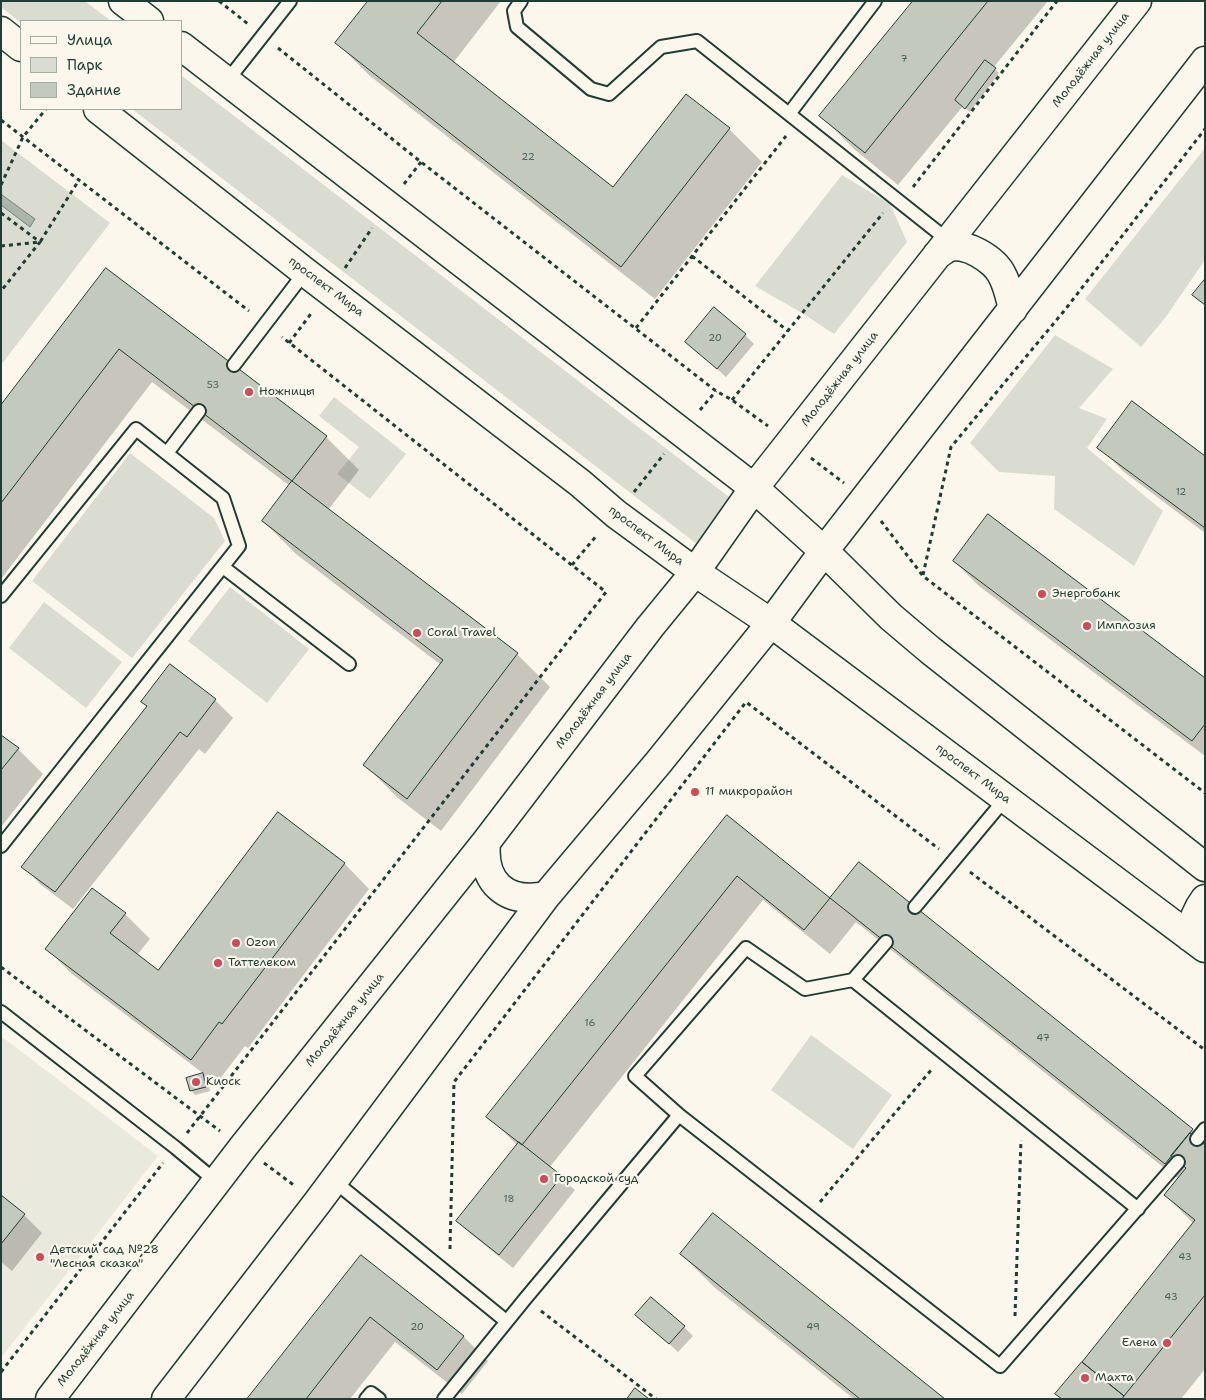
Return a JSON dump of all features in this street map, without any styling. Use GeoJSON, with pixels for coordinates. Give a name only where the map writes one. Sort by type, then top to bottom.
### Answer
{"type":"FeatureCollection","features":[{"type":"Feature","properties":{"kind":"street"},"geometry":{"type":"LineString","coordinates":[[123,1],[148,20]]}},
{"type":"Feature","properties":{"kind":"street","name":"Молодёжная улица"},"geometry":{"type":"LineString","coordinates":[[50,1399],[243,1147],[486,842],[650,627],[695,572],[754,488],[1137,1]]}},
{"type":"Feature","properties":{"kind":"street"},"geometry":{"type":"LineString","coordinates":[[1,31],[20,46]]}},
{"type":"Feature","properties":{"kind":"street"},"geometry":{"type":"LineString","coordinates":[[182,47],[754,488],[824,551],[891,617],[930,650],[1205,867]]}},
{"type":"Feature","properties":{"kind":"street"},"geometry":{"type":"LineString","coordinates":[[166,1399],[334,1181],[546,896],[658,763],[771,623],[824,551],[1205,61]]}},
{"type":"Feature","properties":{"kind":"street","name":"проспект Мира"},"geometry":{"type":"LineString","coordinates":[[99,110],[305,272],[572,477],[616,514],[695,572],[771,623],[1197,943]]}},
{"type":"Feature","properties":{"kind":"street"},"geometry":{"type":"LineString","coordinates":[[943,248],[964,248],[980,253],[993,262],[1002,275],[1012,309]]}},
{"type":"Feature","properties":{"kind":"street"},"geometry":{"type":"LineString","coordinates":[[486,842],[485,856],[488,870],[495,882],[505,892],[518,898],[532,899],[546,896]]}},
{"type":"Feature","properties":{"kind":"street"},"geometry":{"type":"LineString","coordinates":[[1197,943],[1192,922],[1197,910],[1205,899]]}},
{"type":"Feature","properties":{"kind":"lane"},"geometry":{"type":"LineString","coordinates":[[227,81],[290,1]]}},
{"type":"Feature","properties":{"kind":"lane"},"geometry":{"type":"LineString","coordinates":[[521,1],[514,12],[517,27],[591,89],[609,94],[661,47],[697,40],[793,117],[943,248]]}},
{"type":"Feature","properties":{"kind":"lane"},"geometry":{"type":"LineString","coordinates":[[793,117],[874,1]]}},
{"type":"Feature","properties":{"kind":"lane"},"geometry":{"type":"LineString","coordinates":[[234,365],[305,272]]}},
{"type":"Feature","properties":{"kind":"lane"},"geometry":{"type":"LineString","coordinates":[[167,452],[199,410]]}},
{"type":"Feature","properties":{"kind":"lane"},"geometry":{"type":"LineString","coordinates":[[1,596],[136,429],[223,498],[239,546],[1,846]]}},
{"type":"Feature","properties":{"kind":"lane"},"geometry":{"type":"LineString","coordinates":[[222,567],[349,664]]}},
{"type":"Feature","properties":{"kind":"lane"},"geometry":{"type":"LineString","coordinates":[[915,907],[1005,799]]}},
{"type":"Feature","properties":{"kind":"lane"},"geometry":{"type":"LineString","coordinates":[[886,942],[854,980],[806,989],[746,948],[635,1076],[679,1114],[1000,1366],[1178,1162]]}},
{"type":"Feature","properties":{"kind":"lane"},"geometry":{"type":"LineString","coordinates":[[854,980],[1138,1209]]}},
{"type":"Feature","properties":{"kind":"lane"},"geometry":{"type":"LineString","coordinates":[[1,1012],[218,1182]]}},
{"type":"Feature","properties":{"kind":"lane"},"geometry":{"type":"LineString","coordinates":[[444,1399],[506,1321],[679,1114]]}},
{"type":"Feature","properties":{"kind":"lane"},"geometry":{"type":"LineString","coordinates":[[334,1181],[506,1321]]}},
{"type":"Feature","properties":{"kind":"lane"},"geometry":{"type":"LineString","coordinates":[[366,1399],[371,1393],[379,1399]]}},
{"type":"Feature","properties":{"kind":"path"},"geometry":{"type":"LineString","coordinates":[[219,1],[421,162],[716,391],[732,400],[790,442],[865,499],[923,576],[1205,793]]}},
{"type":"Feature","properties":{"kind":"path"},"geometry":{"type":"LineString","coordinates":[[1,185],[23,136],[45,110]]}},
{"type":"Feature","properties":{"kind":"path"},"geometry":{"type":"LineString","coordinates":[[636,328],[692,256],[793,117]]}},
{"type":"Feature","properties":{"kind":"path"},"geometry":{"type":"LineString","coordinates":[[1,120],[265,323],[606,592],[1,1372]]}},
{"type":"Feature","properties":{"kind":"path"},"geometry":{"type":"LineString","coordinates":[[923,576],[951,447],[1064,311],[1205,129]]}},
{"type":"Feature","properties":{"kind":"path"},"geometry":{"type":"LineString","coordinates":[[289,343],[330,290],[387,206],[421,162]]}},
{"type":"Feature","properties":{"kind":"path"},"geometry":{"type":"LineString","coordinates":[[1,291],[40,242],[78,180]]}},
{"type":"Feature","properties":{"kind":"path"},"geometry":{"type":"LineString","coordinates":[[1,213],[40,242]]}},
{"type":"Feature","properties":{"kind":"path"},"geometry":{"type":"LineString","coordinates":[[1,246],[40,242]]}},
{"type":"Feature","properties":{"kind":"path"},"geometry":{"type":"LineString","coordinates":[[692,256],[788,331]]}},
{"type":"Feature","properties":{"kind":"path"},"geometry":{"type":"LineString","coordinates":[[572,565],[716,391]]}},
{"type":"Feature","properties":{"kind":"path"},"geometry":{"type":"LineString","coordinates":[[450,1257],[454,1082],[746,702],[1205,1050]]}},
{"type":"Feature","properties":{"kind":"path"},"geometry":{"type":"LineString","coordinates":[[1,968],[317,1203]]}},
{"type":"Feature","properties":{"kind":"path"},"geometry":{"type":"LineString","coordinates":[[808,1216],[945,1054]]}},
{"type":"Feature","properties":{"kind":"path"},"geometry":{"type":"LineString","coordinates":[[1014,1349],[1021,1116]]}},
{"type":"Feature","properties":{"kind":"shaded area"},"geometry":{"type":"Polygon","coordinates":[[[2,195],[35,219],[30,227],[1,205],[2,195]]]}},
{"type":"Feature","properties":{"kind":"shaded area","name":"Детский сад №28 \"Лесная сказка\""},"geometry":{"type":"Polygon","coordinates":[[[1,1036],[158,1156],[1,1358],[1,1036]]]}},
{"type":"Feature","properties":{"kind":"green space"},"geometry":{"type":"Polygon","coordinates":[[[1,1],[85,1],[110,20],[20,20],[20,22],[1,7],[1,1]]]}},
{"type":"Feature","properties":{"kind":"green space"},"geometry":{"type":"Polygon","coordinates":[[[182,76],[733,500],[698,545],[133,110],[182,110],[182,76]]]}},
{"type":"Feature","properties":{"kind":"green space"},"geometry":{"type":"Polygon","coordinates":[[[1,140],[110,223],[1,365],[1,140]]]}},
{"type":"Feature","properties":{"kind":"green space"},"geometry":{"type":"Polygon","coordinates":[[[1205,148],[1205,260],[1165,318],[1141,347],[1085,299],[1205,148]]]}},
{"type":"Feature","properties":{"kind":"green space"},"geometry":{"type":"Polygon","coordinates":[[[842,175],[890,204],[907,242],[834,334],[755,286],[842,175]]]}},
{"type":"Feature","properties":{"kind":"green space"},"geometry":{"type":"Polygon","coordinates":[[[1055,335],[1113,369],[1079,408],[1107,419],[1087,448],[1163,511],[1134,566],[1054,509],[1055,476],[999,472],[970,443],[1055,335]]]}},
{"type":"Feature","properties":{"kind":"green space"},"geometry":{"type":"Polygon","coordinates":[[[334,397],[406,454],[370,499],[337,474],[359,447],[319,416],[334,397]]]}},
{"type":"Feature","properties":{"kind":"green space"},"geometry":{"type":"Polygon","coordinates":[[[130,453],[214,518],[225,541],[132,658],[32,581],[130,453]]]}},
{"type":"Feature","properties":{"kind":"green space"},"geometry":{"type":"Polygon","coordinates":[[[230,587],[309,649],[267,703],[188,641],[230,587]]]}},
{"type":"Feature","properties":{"kind":"green space"},"geometry":{"type":"Polygon","coordinates":[[[44,602],[122,662],[86,708],[9,648],[44,602]]]}},
{"type":"Feature","properties":{"kind":"green space"},"geometry":{"type":"Polygon","coordinates":[[[811,1035],[892,1095],[853,1149],[771,1090],[811,1035]]]}},
{"type":"Feature","properties":{"kind":"building"},"geometry":{"type":"Polygon","coordinates":[[[368,1],[442,1],[417,33],[613,187],[686,94],[730,128],[621,267],[335,43],[368,1]]]}},
{"type":"Feature","properties":{"kind":"building"},"geometry":{"type":"Polygon","coordinates":[[[913,1],[988,1],[865,153],[819,116],[913,1]]]}},
{"type":"Feature","properties":{"kind":"building"},"geometry":{"type":"Polygon","coordinates":[[[985,60],[996,68],[965,109],[955,100],[985,60]]]}},
{"type":"Feature","properties":{"kind":"building"},"geometry":{"type":"Polygon","coordinates":[[[106,268],[327,436],[292,481],[119,349],[1,503],[1,405],[106,268]]]}},
{"type":"Feature","properties":{"kind":"building"},"geometry":{"type":"Polygon","coordinates":[[[1205,279],[1205,305],[1192,295],[1205,279]]]}},
{"type":"Feature","properties":{"kind":"building"},"geometry":{"type":"Polygon","coordinates":[[[714,307],[746,334],[717,369],[685,342],[714,307]]]}},
{"type":"Feature","properties":{"kind":"building"},"geometry":{"type":"Polygon","coordinates":[[[1132,401],[1205,456],[1205,528],[1097,448],[1132,401]]]}},
{"type":"Feature","properties":{"kind":"building"},"geometry":{"type":"Polygon","coordinates":[[[292,481],[518,653],[407,799],[363,765],[443,660],[262,521],[292,481]]]}},
{"type":"Feature","properties":{"kind":"building"},"geometry":{"type":"Polygon","coordinates":[[[988,514],[1205,678],[1205,724],[1192,741],[953,561],[988,514]]]}},
{"type":"Feature","properties":{"kind":"building"},"geometry":{"type":"Polygon","coordinates":[[[170,664],[216,699],[187,737],[180,732],[55,892],[21,867],[147,706],[141,702],[170,664]]]}},
{"type":"Feature","properties":{"kind":"building"},"geometry":{"type":"Polygon","coordinates":[[[1,735],[19,748],[1,770],[1,735]]]}},
{"type":"Feature","properties":{"kind":"building"},"geometry":{"type":"Polygon","coordinates":[[[278,812],[345,863],[222,1024],[219,1022],[191,1060],[45,949],[92,888],[126,913],[110,933],[158,970],[278,812]]]}},
{"type":"Feature","properties":{"kind":"building"},"geometry":{"type":"Polygon","coordinates":[[[727,815],[830,898],[804,930],[737,876],[522,1145],[486,1117],[727,815]]]}},
{"type":"Feature","properties":{"kind":"building"},"geometry":{"type":"Polygon","coordinates":[[[859,862],[1193,1129],[1165,1164],[830,898],[859,862]]]}},
{"type":"Feature","properties":{"kind":"building","name":"Киоск"},"geometry":{"type":"Polygon","coordinates":[[[203,1073],[206,1087],[190,1091],[186,1078],[203,1073]]]}},
{"type":"Feature","properties":{"kind":"building"},"geometry":{"type":"Polygon","coordinates":[[[1190,1133],[1205,1145],[1205,1295],[1124,1396],[1082,1362],[1195,1220],[1164,1195],[1186,1168],[1171,1156],[1190,1133]]]}},
{"type":"Feature","properties":{"kind":"building"},"geometry":{"type":"Polygon","coordinates":[[[519,1142],[562,1176],[499,1255],[456,1221],[519,1142]]]}},
{"type":"Feature","properties":{"kind":"building"},"geometry":{"type":"Polygon","coordinates":[[[1,1195],[25,1214],[1,1244],[1,1195]]]}},
{"type":"Feature","properties":{"kind":"building"},"geometry":{"type":"Polygon","coordinates":[[[713,1213],[945,1399],[860,1399],[680,1254],[713,1213]]]}},
{"type":"Feature","properties":{"kind":"building"},"geometry":{"type":"Polygon","coordinates":[[[361,1255],[464,1336],[437,1370],[370,1317],[306,1399],[247,1399],[361,1255]]]}},
{"type":"Feature","properties":{"kind":"building"},"geometry":{"type":"Polygon","coordinates":[[[651,1297],[685,1326],[669,1344],[635,1315],[651,1297]]]}},
{"type":"Feature","properties":{"kind":"building","name":"Махта"},"geometry":{"type":"Polygon","coordinates":[[[1082,1362],[1124,1396],[1122,1399],[1062,1399],[1055,1394],[1082,1362]]]}},
{"type":"Feature","properties":{"kind":"building"},"geometry":{"type":"Polygon","coordinates":[[[635,1388],[649,1399],[627,1399],[635,1388]]]}},
{"type":"Feature","properties":{"kind":"place","name":"Ножницы"},"geometry":{"type":"Point","coordinates":[249,392]}},
{"type":"Feature","properties":{"kind":"place","name":"Энергобанк"},"geometry":{"type":"Point","coordinates":[1042,594]}},
{"type":"Feature","properties":{"kind":"place","name":"Имплозия"},"geometry":{"type":"Point","coordinates":[1087,626]}},
{"type":"Feature","properties":{"kind":"place","name":"Coral Travel"},"geometry":{"type":"Point","coordinates":[417,633]}},
{"type":"Feature","properties":{"kind":"place","name":"11 микрорайон"},"geometry":{"type":"Point","coordinates":[695,792]}},
{"type":"Feature","properties":{"kind":"place","name":"Ozon"},"geometry":{"type":"Point","coordinates":[236,943]}},
{"type":"Feature","properties":{"kind":"place","name":"Таттелеком"},"geometry":{"type":"Point","coordinates":[218,963]}},
{"type":"Feature","properties":{"kind":"place","name":"Киоск"},"geometry":{"type":"Point","coordinates":[196,1082]}},
{"type":"Feature","properties":{"kind":"place","name":"Городской суд"},"geometry":{"type":"Point","coordinates":[544,1179]}},
{"type":"Feature","properties":{"kind":"place","name":"Детский сад №28 \"Лесная сказка\""},"geometry":{"type":"Point","coordinates":[40,1257]}},
{"type":"Feature","properties":{"kind":"place","name":"Елена"},"geometry":{"type":"Point","coordinates":[1167,1343]}},
{"type":"Feature","properties":{"kind":"place","name":"Махта"},"geometry":{"type":"Point","coordinates":[1085,1378]}}]}
